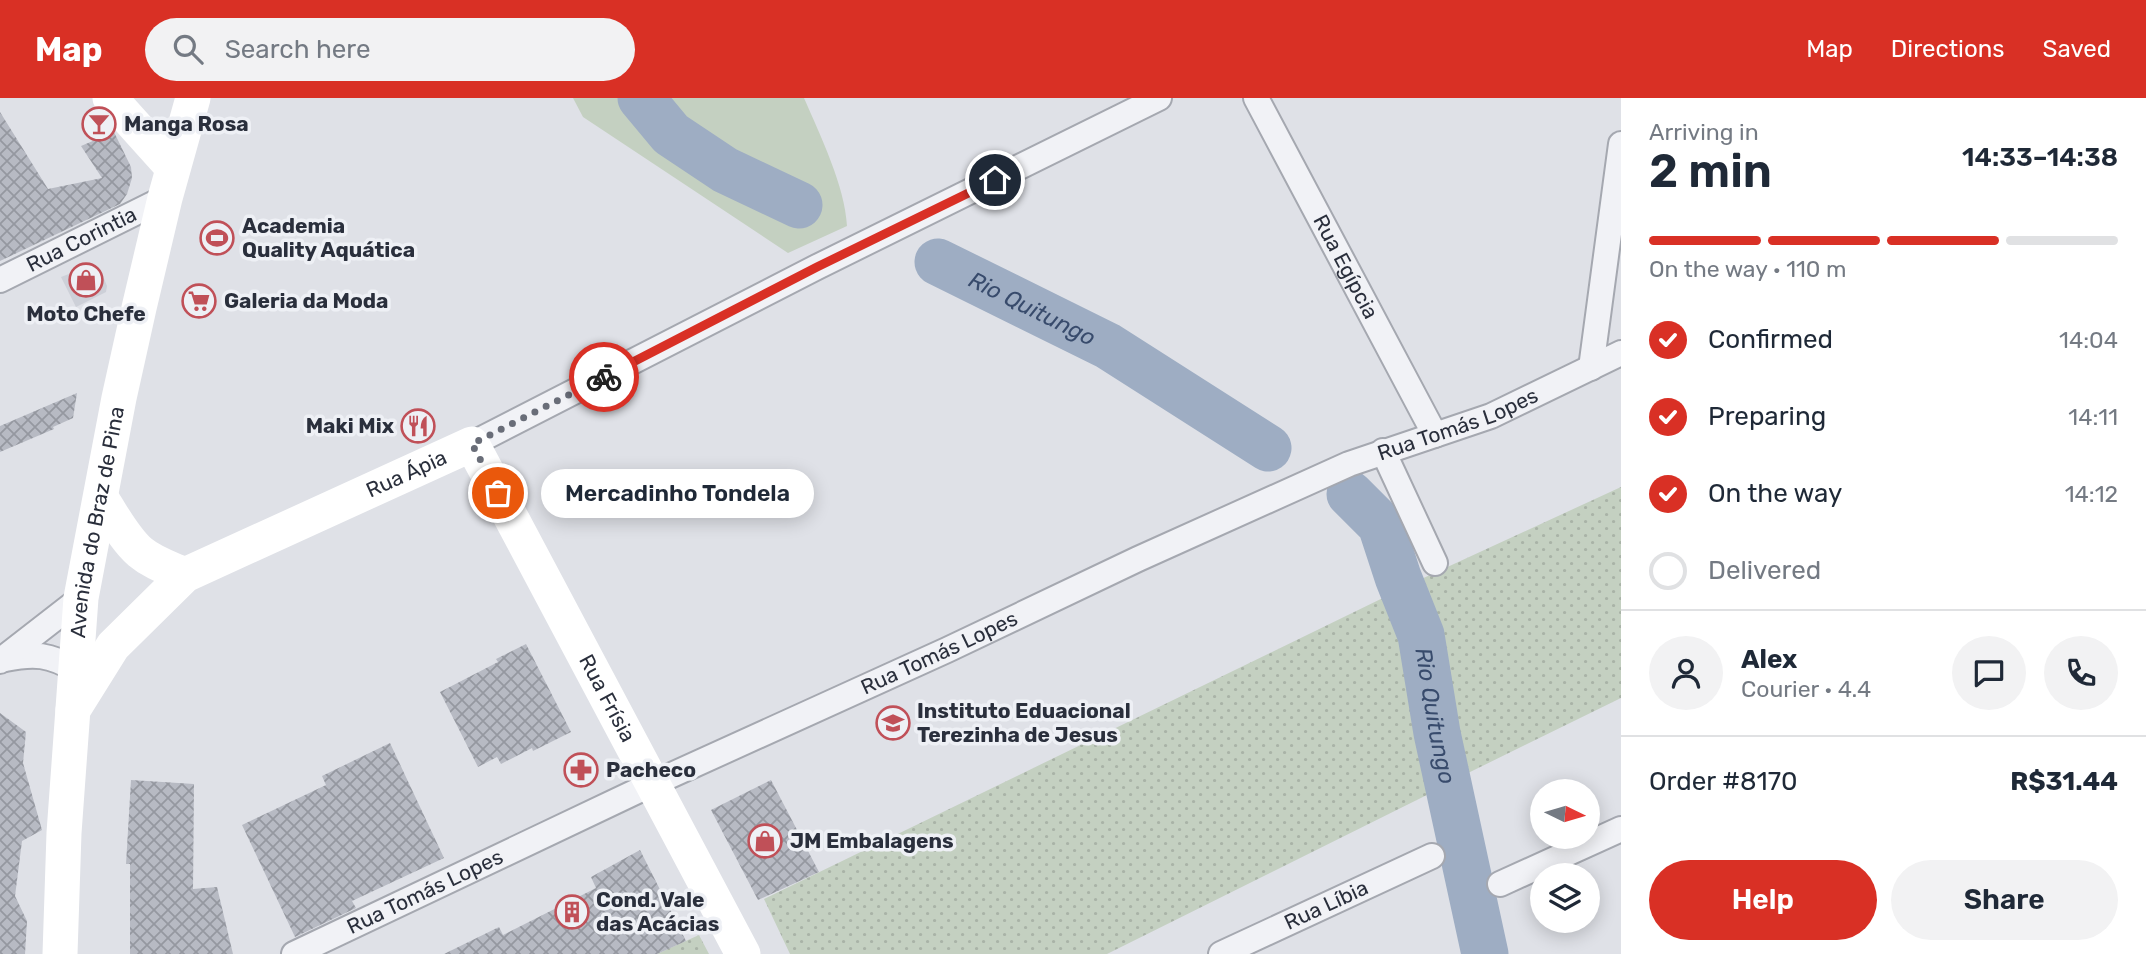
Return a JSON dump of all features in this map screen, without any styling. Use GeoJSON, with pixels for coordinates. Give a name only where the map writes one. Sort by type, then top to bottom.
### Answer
{"type":"FeatureCollection","features":[{"type":"Feature","properties":{"kind":"main road"},"geometry":{"type":"LineString","coordinates":[[110,98],[169,183]]}},
{"type":"Feature","properties":{"kind":"main road","name":"Avenida do Braz de Pina"},"geometry":{"type":"LineString","coordinates":[[60,954],[64,833],[82,598],[119,398],[169,183],[193,98]]}},
{"type":"Feature","properties":{"kind":"main road","name":"Rua Ápia"},"geometry":{"type":"LineString","coordinates":[[73,710],[113,646],[185,575],[472,444]]}},
{"type":"Feature","properties":{"kind":"main road","name":"Rua Frísia"},"geometry":{"type":"LineString","coordinates":[[472,444],[743,954]]}},
{"type":"Feature","properties":{"kind":"main road"},"geometry":{"type":"LineString","coordinates":[[101,498],[139,551],[158,564],[185,575]]}},
{"type":"Feature","properties":{"kind":"street","name":"Rua Ápia"},"geometry":{"type":"LineString","coordinates":[[472,444],[817,267],[857,250],[1159,98]]}},
{"type":"Feature","properties":{"kind":"street","name":"Rua Egípcia"},"geometry":{"type":"LineString","coordinates":[[1256,98],[1435,435]]}},
{"type":"Feature","properties":{"kind":"street"},"geometry":{"type":"LineString","coordinates":[[1591,368],[1621,144]]}},
{"type":"Feature","properties":{"kind":"street","name":"Rua Corintia"},"geometry":{"type":"LineString","coordinates":[[0,280],[169,183]]}},
{"type":"Feature","properties":{"kind":"street","name":"Rua Tomás Lopes"},"geometry":{"type":"LineString","coordinates":[[294,954],[652,784],[947,650],[1138,559],[1349,464],[1491,416],[1621,353]]}},
{"type":"Feature","properties":{"kind":"street"},"geometry":{"type":"LineString","coordinates":[[1383,451],[1435,563]]}},
{"type":"Feature","properties":{"kind":"street"},"geometry":{"type":"LineString","coordinates":[[2,660],[82,598]]}},
{"type":"Feature","properties":{"kind":"street"},"geometry":{"type":"LineString","coordinates":[[2,660],[27,654],[62,662],[76,670]]}},
{"type":"Feature","properties":{"kind":"street"},"geometry":{"type":"LineString","coordinates":[[1500,884],[1621,829]]}},
{"type":"Feature","properties":{"kind":"street","name":"Rua Líbia"},"geometry":{"type":"LineString","coordinates":[[1222,954],[1432,856]]}},
{"type":"Feature","properties":{"kind":"shaded area"},"geometry":{"type":"Polygon","coordinates":[[[87,267],[94,268],[103,276],[106,292],[76,307],[61,277],[87,267]]]}},
{"type":"Feature","properties":{"kind":"green space"},"geometry":{"type":"Polygon","coordinates":[[[573,98],[804,98],[837,178],[847,226],[788,253],[583,117],[573,98]]]}},
{"type":"Feature","properties":{"kind":"green space"},"geometry":{"type":"Polygon","coordinates":[[[1621,487],[1621,698],[1466,774],[1442,645],[1417,581],[1621,487]]]}},
{"type":"Feature","properties":{"kind":"green space"},"geometry":{"type":"Polygon","coordinates":[[[1389,595],[1441,788],[1107,954],[790,954],[764,899],[1389,595]]]}},
{"type":"Feature","properties":{"kind":"green space"},"geometry":{"type":"Polygon","coordinates":[[[699,935],[709,954],[657,954],[699,935]]]}},
{"type":"Feature","properties":{"kind":"building"},"geometry":{"type":"Polygon","coordinates":[[[0,112],[48,189],[102,178],[81,146],[114,132],[131,167],[132,178],[127,194],[120,204],[0,261],[0,112]]]}},
{"type":"Feature","properties":{"kind":"building"},"geometry":{"type":"Polygon","coordinates":[[[77,393],[73,418],[0,452],[0,426],[77,393]]]}},
{"type":"Feature","properties":{"kind":"building"},"geometry":{"type":"Polygon","coordinates":[[[526,644],[571,732],[501,764],[497,757],[478,767],[440,692],[526,644]]]}},
{"type":"Feature","properties":{"kind":"building"},"geometry":{"type":"Polygon","coordinates":[[[0,713],[26,732],[23,763],[42,830],[22,841],[15,896],[27,921],[25,954],[0,954],[0,713]]]}},
{"type":"Feature","properties":{"kind":"building"},"geometry":{"type":"Polygon","coordinates":[[[390,743],[444,858],[352,901],[356,908],[295,937],[242,825],[326,785],[322,776],[390,743]]]}},
{"type":"Feature","properties":{"kind":"building"},"geometry":{"type":"Polygon","coordinates":[[[131,780],[194,784],[193,889],[217,887],[233,954],[130,954],[130,864],[126,864],[131,780]]]}},
{"type":"Feature","properties":{"kind":"building","name":"JM Embalagens"},"geometry":{"type":"Polygon","coordinates":[[[771,780],[819,872],[758,900],[711,810],[771,780]]]}},
{"type":"Feature","properties":{"kind":"building"},"geometry":{"type":"Polygon","coordinates":[[[640,850],[686,941],[657,954],[444,954],[499,927],[503,935],[596,888],[591,877],[640,850]]]}},
{"type":"Feature","properties":{"kind":"waterway","name":"Rio Quitungo"},"geometry":{"type":"LineString","coordinates":[[641,98],[671,134],[725,170],[799,205]]}},
{"type":"Feature","properties":{"kind":"waterway","name":"Rio Quitungo"},"geometry":{"type":"LineString","coordinates":[[938,262],[1108,346],[1268,448]]}},
{"type":"Feature","properties":{"kind":"waterway","name":"Rio Quitungo"},"geometry":{"type":"LineString","coordinates":[[1350,494],[1381,525],[1421,635],[1437,733],[1485,954]]}},
{"type":"Feature","properties":{"kind":"way so far"},"geometry":{"type":"LineString","coordinates":[[498,493],[472,444],[604,377]]}},
{"type":"Feature","properties":{"kind":"place","name":"Manga Rosa"},"geometry":{"type":"Point","coordinates":[99,124]}},
{"type":"Feature","properties":{"kind":"place","name":"Academia Quality Aquática"},"geometry":{"type":"Point","coordinates":[217,238]}},
{"type":"Feature","properties":{"kind":"place","name":"Moto Chefe"},"geometry":{"type":"Point","coordinates":[86,280]}},
{"type":"Feature","properties":{"kind":"place","name":"Galeria da Moda"},"geometry":{"type":"Point","coordinates":[199,301]}},
{"type":"Feature","properties":{"kind":"place","name":"Maki Mix"},"geometry":{"type":"Point","coordinates":[418,426]}},
{"type":"Feature","properties":{"kind":"place","name":"Mercadinho Tondela"},"geometry":{"type":"Point","coordinates":[498,493]}},
{"type":"Feature","properties":{"kind":"place","name":"Instituto Eduacional Terezinha de Jesus"},"geometry":{"type":"Point","coordinates":[893,723]}},
{"type":"Feature","properties":{"kind":"place","name":"Pacheco"},"geometry":{"type":"Point","coordinates":[581,770]}},
{"type":"Feature","properties":{"kind":"place","name":"JM Embalagens"},"geometry":{"type":"Point","coordinates":[765,841]}},
{"type":"Feature","properties":{"kind":"place","name":"Cond. Vale das Acácias"},"geometry":{"type":"Point","coordinates":[572,912]}},
{"type":"Feature","properties":{"kind":"route"},"geometry":{"type":"LineString","coordinates":[[604,377],[817,267],[995,180]]}}]}
